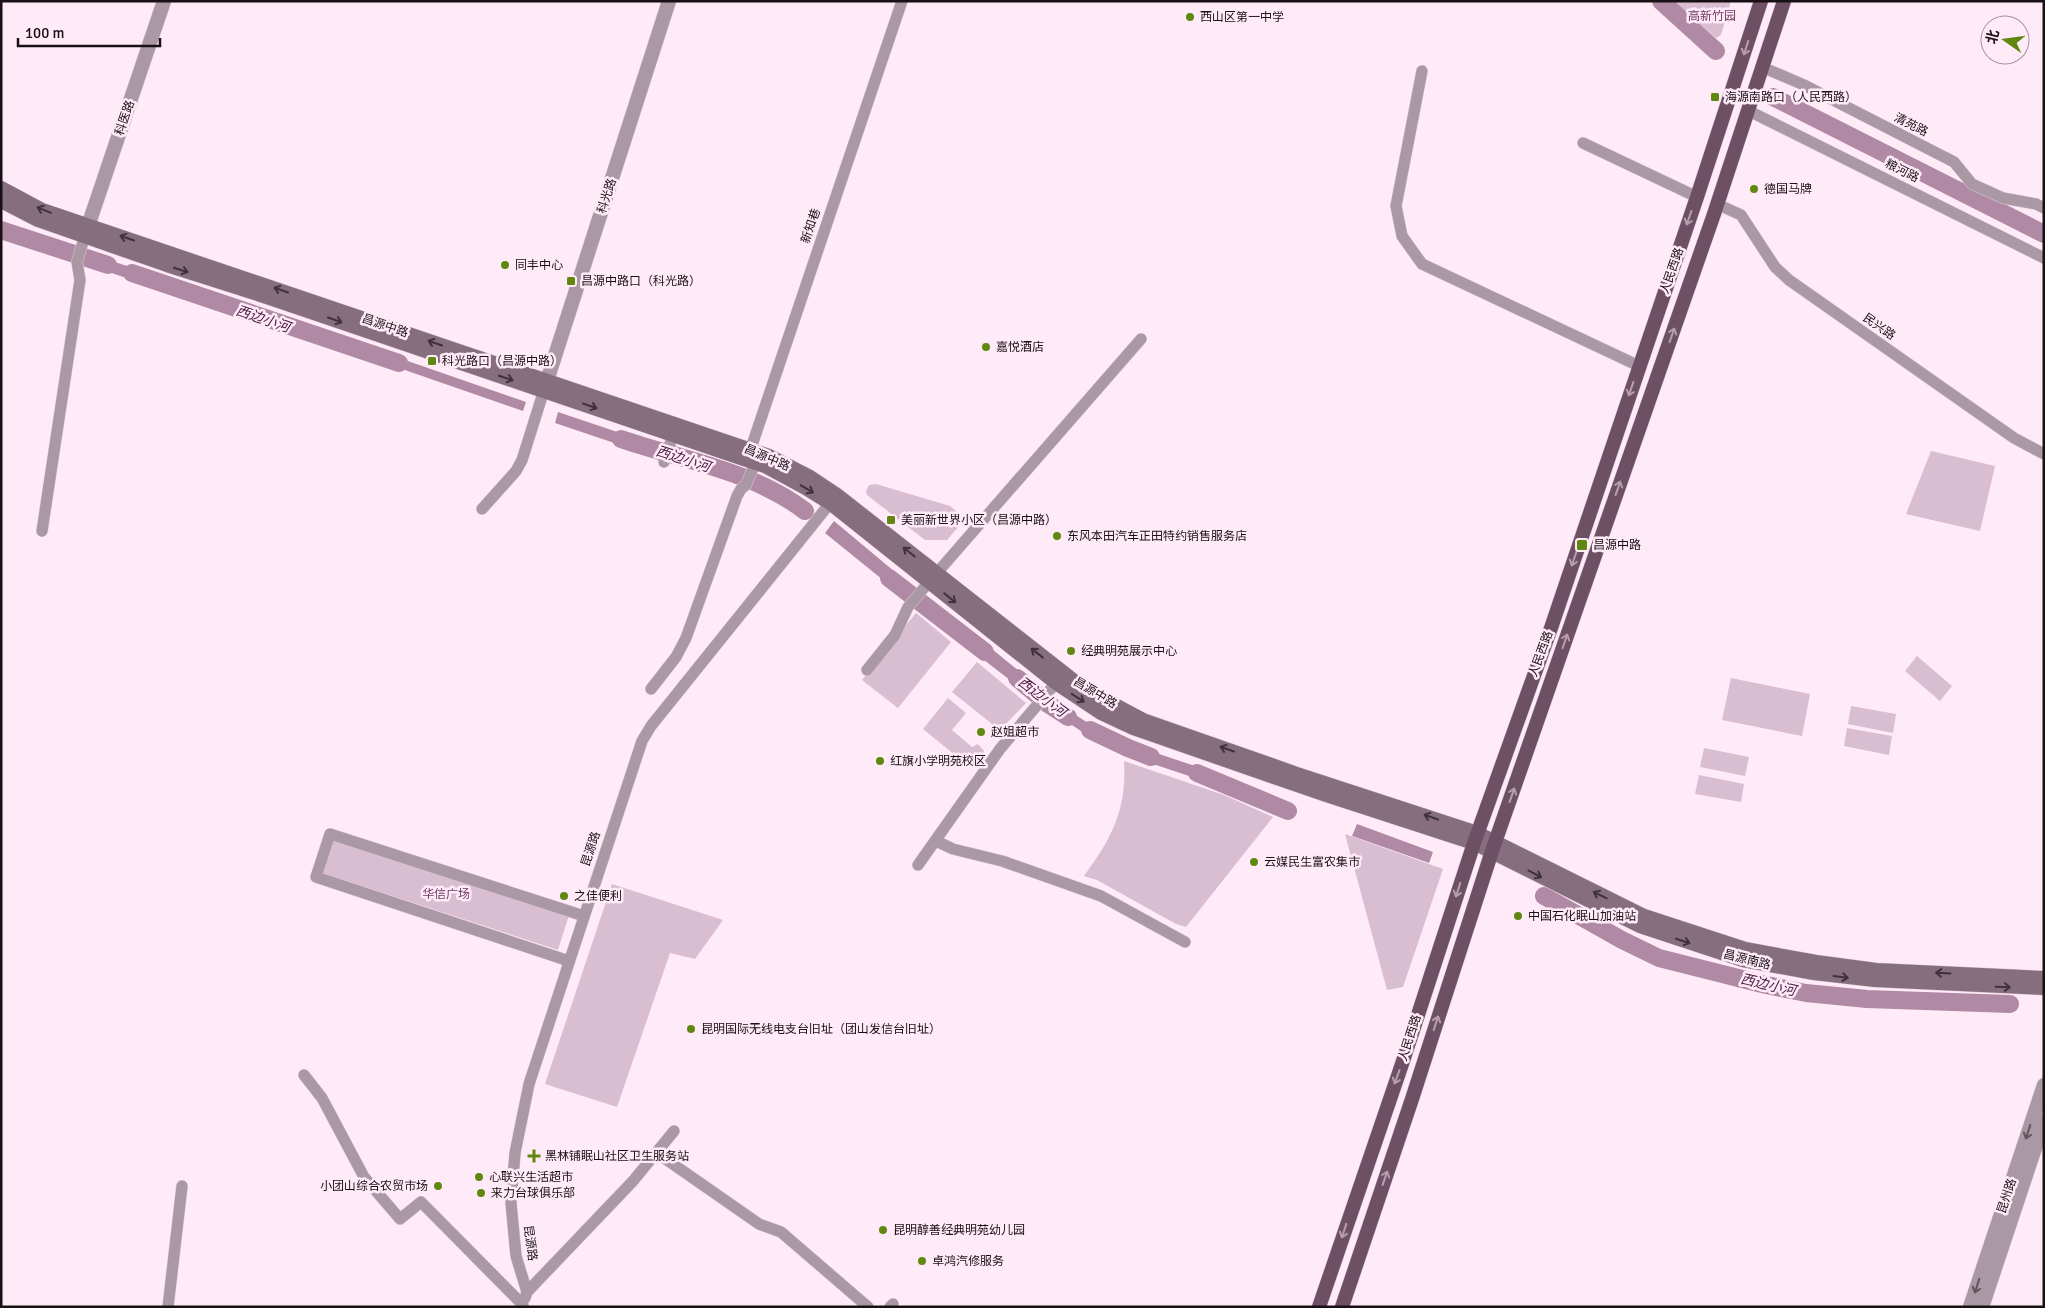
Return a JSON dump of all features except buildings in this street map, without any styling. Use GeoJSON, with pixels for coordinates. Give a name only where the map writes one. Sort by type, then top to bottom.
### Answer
{"type":"FeatureCollection","features":[{"type":"Feature","properties":{"kind":"main road","name":"人民西路"},"geometry":{"type":"LineString","coordinates":[[1319,1307],[1402,1064],[1475,838],[1551,628],[1697,197],[1761,1]]}},
{"type":"Feature","properties":{"kind":"main road","name":"人民西路"},"geometry":{"type":"LineString","coordinates":[[1342,1307],[1494,846],[1718,204],[1784,1]]}},
{"type":"Feature","properties":{"kind":"main road","name":"昌源中路"},"geometry":{"type":"LineString","coordinates":[[1,188],[42,210],[87,230],[546,385],[810,477],[830,502],[1057,681],[1101,712],[1133,728],[1326,795],[1475,838]]}},
{"type":"Feature","properties":{"kind":"main road","name":"昌源中路"},"geometry":{"type":"LineString","coordinates":[[1,201],[38,220],[87,230]]}},
{"type":"Feature","properties":{"kind":"main road","name":"昌源中路"},"geometry":{"type":"LineString","coordinates":[[546,385],[672,437],[753,456]]}},
{"type":"Feature","properties":{"kind":"main road","name":"昌源南路"},"geometry":{"type":"LineString","coordinates":[[1475,838],[1644,916],[1745,949],[1806,961],[1876,970],[2044,978]]}},
{"type":"Feature","properties":{"kind":"main road","name":"昌源南路"},"geometry":{"type":"LineString","coordinates":[[1494,846],[1640,926],[1743,960],[1814,974],[1875,980],[2044,988]]}},
{"type":"Feature","properties":{"kind":"street","name":"科医路"},"geometry":{"type":"LineString","coordinates":[[87,230],[164,1]]}},
{"type":"Feature","properties":{"kind":"street","name":"科光路"},"geometry":{"type":"LineString","coordinates":[[546,385],[669,1]]}},
{"type":"Feature","properties":{"kind":"street","name":"新知巷"},"geometry":{"type":"LineString","coordinates":[[651,689],[676,657],[683,644],[737,496],[746,485],[753,456],[902,1]]}},
{"type":"Feature","properties":{"kind":"street","name":"清苑路"},"geometry":{"type":"LineString","coordinates":[[1762,67],[1804,86],[1954,162],[1972,184],[2003,198],[2036,204],[2044,208]]}},
{"type":"Feature","properties":{"kind":"street"},"geometry":{"type":"LineString","coordinates":[[1422,71],[1396,206],[1402,236],[1422,264],[1639,366]]}},
{"type":"Feature","properties":{"kind":"street","name":"粮河路"},"geometry":{"type":"LineString","coordinates":[[1747,110],[2044,258]]}},
{"type":"Feature","properties":{"kind":"street"},"geometry":{"type":"LineString","coordinates":[[1583,144],[1697,197]]}},
{"type":"Feature","properties":{"kind":"street","name":"民兴路"},"geometry":{"type":"LineString","coordinates":[[1718,204],[1741,215],[1775,267],[1789,280],[2014,438],[2044,454]]}},
{"type":"Feature","properties":{"kind":"street"},"geometry":{"type":"LineString","coordinates":[[42,531],[80,280],[77,262],[87,230]]}},
{"type":"Feature","properties":{"kind":"street"},"geometry":{"type":"LineString","coordinates":[[867,670],[895,634],[908,607],[1140,339]]}},
{"type":"Feature","properties":{"kind":"street"},"geometry":{"type":"LineString","coordinates":[[482,509],[516,471],[526,451],[546,385]]}},
{"type":"Feature","properties":{"kind":"street"},"geometry":{"type":"LineString","coordinates":[[664,462],[672,437]]}},
{"type":"Feature","properties":{"kind":"street","name":"昆源路"},"geometry":{"type":"LineString","coordinates":[[527,1292],[516,1256],[511,1203],[515,1153],[529,1084],[642,741],[651,726],[830,502]]}},
{"type":"Feature","properties":{"kind":"street"},"geometry":{"type":"LineString","coordinates":[[918,864],[1000,749],[1057,681]]}},
{"type":"Feature","properties":{"kind":"street"},"geometry":{"type":"LineString","coordinates":[[569,961],[316,877],[330,834],[584,916]]}},
{"type":"Feature","properties":{"kind":"street"},"geometry":{"type":"LineString","coordinates":[[936,841],[953,849],[1002,861],[1101,896],[1185,942]]}},
{"type":"Feature","properties":{"kind":"street"},"geometry":{"type":"LineString","coordinates":[[304,1074],[322,1098],[364,1177],[400,1219],[421,1202],[523,1306],[527,1292],[591,1227],[657,1153],[674,1131]]}},
{"type":"Feature","properties":{"kind":"street","name":"昆州路"},"geometry":{"type":"LineString","coordinates":[[1970,1307],[2044,1085]]}},
{"type":"Feature","properties":{"kind":"street","name":"昆州路"},"geometry":{"type":"LineString","coordinates":[[1982,1307],[2044,1122]]}},
{"type":"Feature","properties":{"kind":"street"},"geometry":{"type":"LineString","coordinates":[[657,1153],[759,1224],[780,1232],[868,1307]]}},
{"type":"Feature","properties":{"kind":"street"},"geometry":{"type":"LineString","coordinates":[[168,1307],[182,1186]]}},
{"type":"Feature","properties":{"kind":"green space","name":"高新竹园"},"geometry":{"type":"Polygon","coordinates":[[[1673,1],[1731,1],[1721,35],[1716,38],[1673,1]]]}},
{"type":"Feature","properties":{"kind":"green space"},"geometry":{"type":"Polygon","coordinates":[[[1931,451],[1995,466],[1980,531],[1906,514],[1931,451]]]}},
{"type":"Feature","properties":{"kind":"green space"},"geometry":{"type":"Polygon","coordinates":[[[876,484],[950,506],[965,519],[947,540],[925,540],[867,495],[866,491],[869,485],[876,484]]]}},
{"type":"Feature","properties":{"kind":"green space"},"geometry":{"type":"Polygon","coordinates":[[[916,613],[951,642],[898,708],[862,680],[916,613]]]}},
{"type":"Feature","properties":{"kind":"green space"},"geometry":{"type":"Polygon","coordinates":[[[1917,656],[1952,686],[1940,701],[1905,671],[1917,656]]]}},
{"type":"Feature","properties":{"kind":"green space"},"geometry":{"type":"Polygon","coordinates":[[[977,662],[1026,703],[1002,728],[992,724],[952,692],[977,662]]]}},
{"type":"Feature","properties":{"kind":"green space"},"geometry":{"type":"Polygon","coordinates":[[[1731,678],[1810,694],[1802,736],[1722,720],[1731,678]]]}},
{"type":"Feature","properties":{"kind":"green space"},"geometry":{"type":"Polygon","coordinates":[[[948,698],[966,713],[952,730],[972,747],[978,744],[984,751],[982,759],[976,762],[966,764],[923,729],[948,698]]]}},
{"type":"Feature","properties":{"kind":"green space"},"geometry":{"type":"Polygon","coordinates":[[[1851,706],[1896,714],[1893,733],[1848,724],[1851,706]]]}},
{"type":"Feature","properties":{"kind":"green space"},"geometry":{"type":"Polygon","coordinates":[[[1847,728],[1892,736],[1889,755],[1844,746],[1847,728]]]}},
{"type":"Feature","properties":{"kind":"green space"},"geometry":{"type":"Polygon","coordinates":[[[1704,748],[1749,757],[1745,776],[1700,767],[1704,748]]]}},
{"type":"Feature","properties":{"kind":"green space"},"geometry":{"type":"Polygon","coordinates":[[[1124,761],[1224,795],[1273,817],[1186,927],[1176,924],[1097,880],[1084,876],[1110,836],[1116,822],[1123,794],[1124,761]]]}},
{"type":"Feature","properties":{"kind":"green space"},"geometry":{"type":"Polygon","coordinates":[[[1699,775],[1744,784],[1741,802],[1695,794],[1699,775]]]}},
{"type":"Feature","properties":{"kind":"green space"},"geometry":{"type":"Polygon","coordinates":[[[1345,834],[1443,869],[1403,987],[1387,990],[1345,834]]]}},
{"type":"Feature","properties":{"kind":"green space","name":"华信广场"},"geometry":{"type":"Polygon","coordinates":[[[334,838],[569,915],[558,950],[322,873],[334,838]]]}},
{"type":"Feature","properties":{"kind":"green space"},"geometry":{"type":"Polygon","coordinates":[[[612,884],[723,920],[695,959],[670,953],[617,1107],[545,1084],[612,884]]]}},
{"type":"Feature","properties":{"kind":"water"},"geometry":{"type":"Polygon","coordinates":[[[2,225],[71,248],[69,257],[1,235],[2,225]]]}},
{"type":"Feature","properties":{"kind":"water"},"geometry":{"type":"Polygon","coordinates":[[[88,253],[157,276],[153,287],[85,264],[88,253]]]}},
{"type":"Feature","properties":{"kind":"water"},"geometry":{"type":"Polygon","coordinates":[[[166,280],[230,301],[227,311],[163,290],[166,280]]]}},
{"type":"Feature","properties":{"kind":"water"},"geometry":{"type":"Polygon","coordinates":[[[240,304],[293,322],[290,331],[237,314],[240,304]]]}},
{"type":"Feature","properties":{"kind":"water"},"geometry":{"type":"Polygon","coordinates":[[[304,327],[363,344],[361,354],[301,336],[304,327]]]}},
{"type":"Feature","properties":{"kind":"water"},"geometry":{"type":"Polygon","coordinates":[[[379,351],[526,402],[523,411],[376,360],[379,351]]]}},
{"type":"Feature","properties":{"kind":"water"},"geometry":{"type":"Polygon","coordinates":[[[558,412],[644,441],[641,452],[555,423],[558,412]]]}},
{"type":"Feature","properties":{"kind":"water"},"geometry":{"type":"Polygon","coordinates":[[[680,452],[744,472],[739,481],[677,462],[680,452]]]}},
{"type":"Feature","properties":{"kind":"water"},"geometry":{"type":"Polygon","coordinates":[[[757,478],[808,506],[802,514],[752,488],[757,478]]]}},
{"type":"Feature","properties":{"kind":"water"},"geometry":{"type":"Polygon","coordinates":[[[834,521],[913,587],[904,597],[825,533],[834,521]]]}},
{"type":"Feature","properties":{"kind":"water"},"geometry":{"type":"Polygon","coordinates":[[[925,595],[961,625],[954,636],[916,607],[925,595]]]}},
{"type":"Feature","properties":{"kind":"water"},"geometry":{"type":"Polygon","coordinates":[[[971,632],[1040,688],[1032,697],[962,643],[971,632]]]}},
{"type":"Feature","properties":{"kind":"water"},"geometry":{"type":"Polygon","coordinates":[[[1052,700],[1096,728],[1113,735],[1111,747],[1084,733],[1046,708],[1052,700]]]}},
{"type":"Feature","properties":{"kind":"water"},"geometry":{"type":"Polygon","coordinates":[[[1129,744],[1219,774],[1216,785],[1126,755],[1129,744]]]}},
{"type":"Feature","properties":{"kind":"water"},"geometry":{"type":"Polygon","coordinates":[[[1236,781],[1290,805],[1286,816],[1232,793],[1236,781]]]}},
{"type":"Feature","properties":{"kind":"water"},"geometry":{"type":"Polygon","coordinates":[[[1357,824],[1433,852],[1429,863],[1352,836],[1357,824]]]}},
{"type":"Feature","properties":{"kind":"waterway"},"geometry":{"type":"LineString","coordinates":[[1661,1],[1716,51]]}},
{"type":"Feature","properties":{"kind":"waterway"},"geometry":{"type":"LineString","coordinates":[[1773,97],[2044,234]]}},
{"type":"Feature","properties":{"kind":"waterway","name":"西边小河"},"geometry":{"type":"LineString","coordinates":[[1,230],[108,265]]}},
{"type":"Feature","properties":{"kind":"waterway","name":"西边小河"},"geometry":{"type":"LineString","coordinates":[[132,273],[399,363]]}},
{"type":"Feature","properties":{"kind":"waterway","name":"西边小河"},"geometry":{"type":"LineString","coordinates":[[621,439],[740,476],[785,497],[805,511]]}},
{"type":"Feature","properties":{"kind":"waterway","name":"西边小河"},"geometry":{"type":"LineString","coordinates":[[889,578],[985,652]]}},
{"type":"Feature","properties":{"kind":"waterway","name":"西边小河"},"geometry":{"type":"LineString","coordinates":[[1017,678],[1048,704],[1068,717]]}},
{"type":"Feature","properties":{"kind":"waterway","name":"西边小河"},"geometry":{"type":"LineString","coordinates":[[1090,730],[1151,757]]}},
{"type":"Feature","properties":{"kind":"waterway","name":"西边小河"},"geometry":{"type":"LineString","coordinates":[[1197,773],[1288,811]]}},
{"type":"Feature","properties":{"kind":"waterway","name":"西边小河"},"geometry":{"type":"LineString","coordinates":[[1544,896],[1622,940],[1659,958],[1766,985],[1806,993],[1867,999],[2010,1004]]}},
{"type":"Feature","properties":{"kind":"place","name":"西山区第一中学"},"geometry":{"type":"Point","coordinates":[1190,17]}},
{"type":"Feature","properties":{"kind":"place","name":"海源南路口（人民西路）"},"geometry":{"type":"Point","coordinates":[1715,97]}},
{"type":"Feature","properties":{"kind":"place","name":"德国马牌"},"geometry":{"type":"Point","coordinates":[1754,189]}},
{"type":"Feature","properties":{"kind":"place","name":"同丰中心"},"geometry":{"type":"Point","coordinates":[505,265]}},
{"type":"Feature","properties":{"kind":"place","name":"昌源中路口（科光路）"},"geometry":{"type":"Point","coordinates":[571,281]}},
{"type":"Feature","properties":{"kind":"place","name":"嘉悦酒店"},"geometry":{"type":"Point","coordinates":[986,347]}},
{"type":"Feature","properties":{"kind":"place","name":"科光路口（昌源中路）"},"geometry":{"type":"Point","coordinates":[432,361]}},
{"type":"Feature","properties":{"kind":"place","name":"美丽新世界小区（昌源中路）"},"geometry":{"type":"Point","coordinates":[891,520]}},
{"type":"Feature","properties":{"kind":"place","name":"东风本田汽车正田特约销售服务店"},"geometry":{"type":"Point","coordinates":[1057,536]}},
{"type":"Feature","properties":{"kind":"place","name":"昌源中路"},"geometry":{"type":"Point","coordinates":[1582,545]}},
{"type":"Feature","properties":{"kind":"place","name":"经典明苑展示中心"},"geometry":{"type":"Point","coordinates":[1071,651]}},
{"type":"Feature","properties":{"kind":"place","name":"赵姐超市"},"geometry":{"type":"Point","coordinates":[981,732]}},
{"type":"Feature","properties":{"kind":"place","name":"红旗小学明苑校区"},"geometry":{"type":"Point","coordinates":[880,761]}},
{"type":"Feature","properties":{"kind":"place","name":"云媒民生富农集市"},"geometry":{"type":"Point","coordinates":[1254,862]}},
{"type":"Feature","properties":{"kind":"place","name":"之佳便利"},"geometry":{"type":"Point","coordinates":[564,896]}},
{"type":"Feature","properties":{"kind":"place","name":"中国石化眠山加油站"},"geometry":{"type":"Point","coordinates":[1518,916]}},
{"type":"Feature","properties":{"kind":"place","name":"昆明国际无线电支台旧址（团山发信台旧址）"},"geometry":{"type":"Point","coordinates":[691,1029]}},
{"type":"Feature","properties":{"kind":"place","name":"黑林铺眠山社区卫生服务站"},"geometry":{"type":"Point","coordinates":[534,1156]}},
{"type":"Feature","properties":{"kind":"place","name":"心联兴生活超市"},"geometry":{"type":"Point","coordinates":[479,1177]}},
{"type":"Feature","properties":{"kind":"place","name":"小团山综合农贸市场"},"geometry":{"type":"Point","coordinates":[438,1186]}},
{"type":"Feature","properties":{"kind":"place","name":"来力台球俱乐部"},"geometry":{"type":"Point","coordinates":[481,1193]}},
{"type":"Feature","properties":{"kind":"place","name":"昆明醇善经典明苑幼儿园"},"geometry":{"type":"Point","coordinates":[883,1230]}},
{"type":"Feature","properties":{"kind":"place","name":"卓鸿汽修服务"},"geometry":{"type":"Point","coordinates":[922,1261]}}]}
